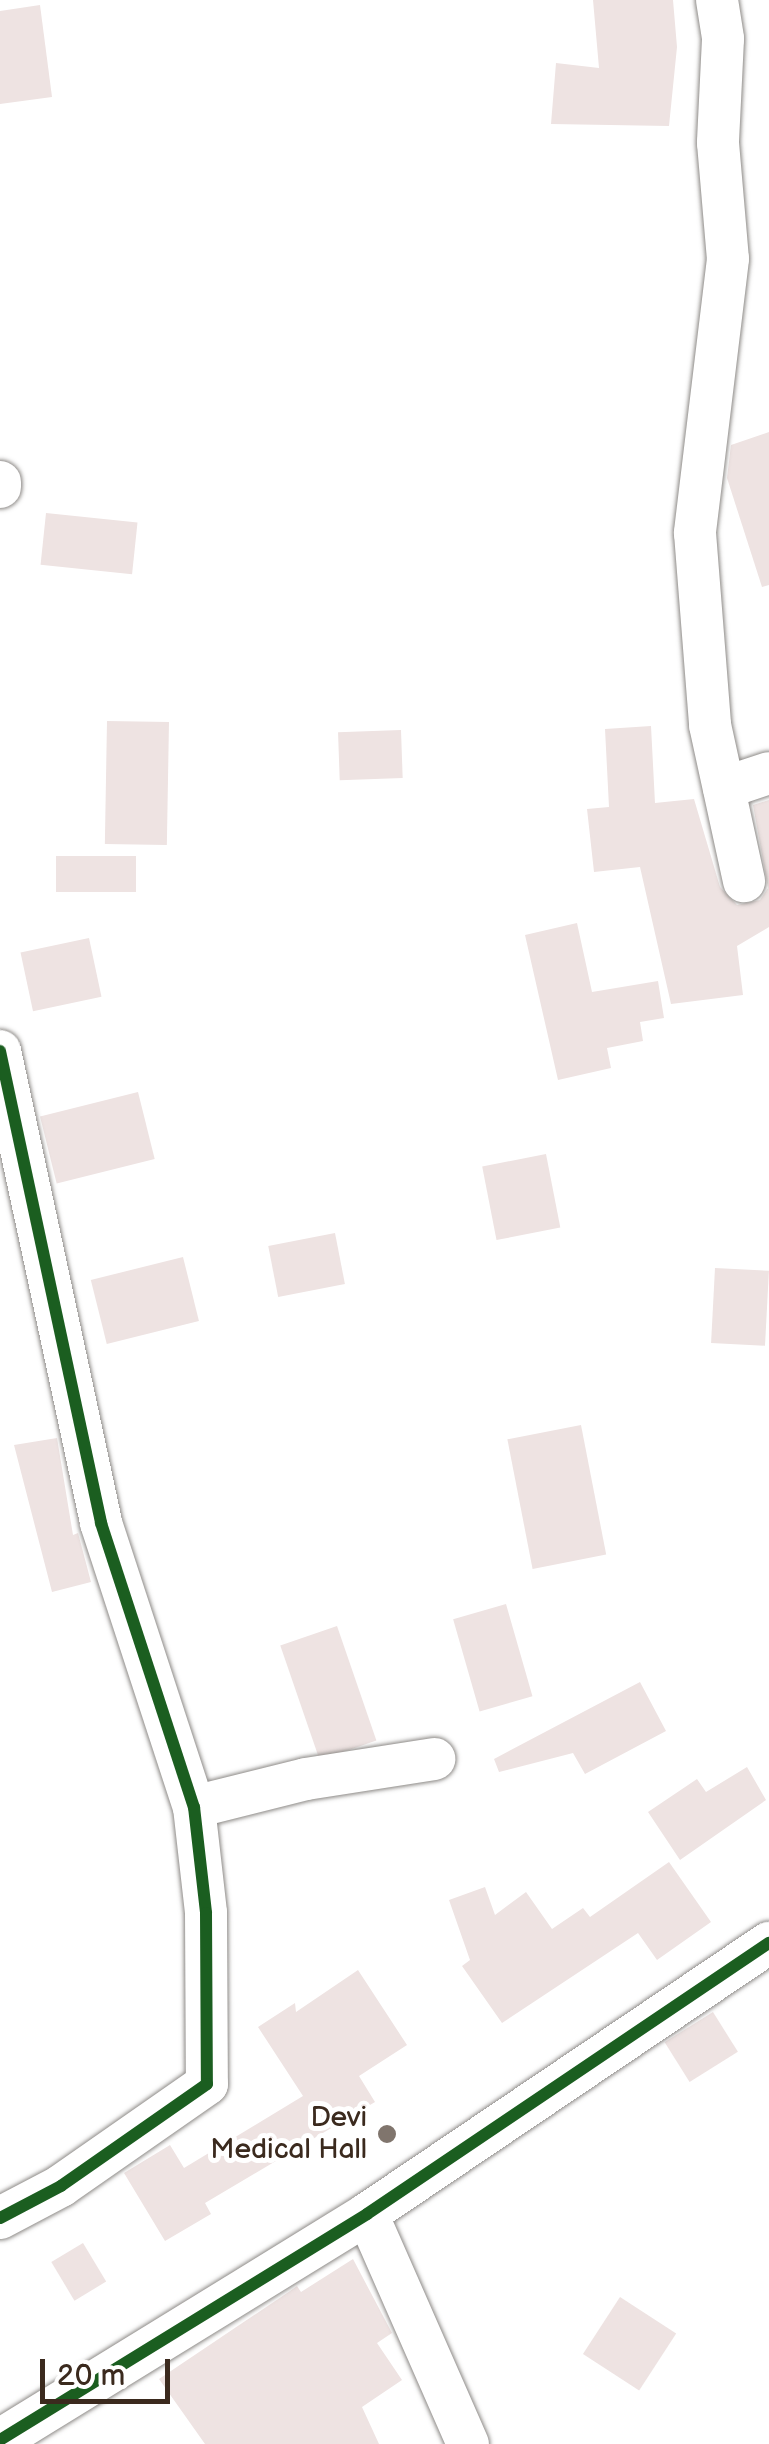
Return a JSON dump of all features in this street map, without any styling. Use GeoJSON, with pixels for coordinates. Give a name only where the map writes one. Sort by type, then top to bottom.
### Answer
{"type":"FeatureCollection","features":[{"type":"Feature","properties":{"kind":"street"},"geometry":{"type":"LineString","coordinates":[[717,0],[723,39],[718,143],[728,260],[695,533],[710,725],[744,881]]}},
{"type":"Feature","properties":{"kind":"street"},"geometry":{"type":"LineString","coordinates":[[724,788],[769,773]]}},
{"type":"Feature","properties":{"kind":"street"},"geometry":{"type":"LineString","coordinates":[[0,1051],[102,1523],[194,1807],[206,1913],[207,2084],[61,2186],[0,2218]]}},
{"type":"Feature","properties":{"kind":"street"},"geometry":{"type":"LineString","coordinates":[[194,1807],[306,1780],[434,1759]]}},
{"type":"Feature","properties":{"kind":"street"},"geometry":{"type":"LineString","coordinates":[[0,2440],[368,2214],[769,1944]]}},
{"type":"Feature","properties":{"kind":"street"},"geometry":{"type":"LineString","coordinates":[[368,2214],[468,2444]]}},
{"type":"Feature","properties":{"kind":"building"},"geometry":{"type":"Polygon","coordinates":[[[593,0],[673,0],[677,47],[669,126],[551,124],[556,63],[599,68],[593,0]]]}},
{"type":"Feature","properties":{"kind":"building"},"geometry":{"type":"Polygon","coordinates":[[[40,5],[52,97],[0,104],[0,11],[40,5]]]}},
{"type":"Feature","properties":{"kind":"building"},"geometry":{"type":"Polygon","coordinates":[[[769,432],[769,585],[762,587],[727,478],[731,445],[769,432]]]}},
{"type":"Feature","properties":{"kind":"building"},"geometry":{"type":"Polygon","coordinates":[[[46,513],[137,523],[132,574],[41,565],[46,513]]]}},
{"type":"Feature","properties":{"kind":"building"},"geometry":{"type":"Polygon","coordinates":[[[107,721],[169,722],[167,845],[105,844],[107,721]]]}},
{"type":"Feature","properties":{"kind":"building"},"geometry":{"type":"Polygon","coordinates":[[[651,726],[655,803],[694,799],[720,887],[737,905],[760,900],[768,888],[753,805],[769,800],[769,927],[737,946],[743,995],[671,1004],[640,867],[594,872],[587,809],[609,807],[605,729],[651,726]]]}},
{"type":"Feature","properties":{"kind":"building"},"geometry":{"type":"Polygon","coordinates":[[[401,730],[403,778],[340,780],[338,732],[401,730]]]}},
{"type":"Feature","properties":{"kind":"building"},"geometry":{"type":"Polygon","coordinates":[[[56,856],[136,856],[136,892],[56,892],[56,856]]]}},
{"type":"Feature","properties":{"kind":"building"},"geometry":{"type":"Polygon","coordinates":[[[577,923],[592,992],[658,981],[664,1018],[640,1022],[643,1041],[607,1048],[611,1068],[558,1080],[525,935],[577,923]]]}},
{"type":"Feature","properties":{"kind":"building"},"geometry":{"type":"Polygon","coordinates":[[[89,938],[101,997],[33,1011],[21,953],[89,938]]]}},
{"type":"Feature","properties":{"kind":"building"},"geometry":{"type":"Polygon","coordinates":[[[138,1092],[155,1159],[57,1183],[40,1116],[138,1092]]]}},
{"type":"Feature","properties":{"kind":"building"},"geometry":{"type":"Polygon","coordinates":[[[546,1154],[560,1228],[497,1240],[482,1166],[546,1154]]]}},
{"type":"Feature","properties":{"kind":"building"},"geometry":{"type":"Polygon","coordinates":[[[335,1233],[345,1284],[278,1297],[268,1246],[335,1233]]]}},
{"type":"Feature","properties":{"kind":"building"},"geometry":{"type":"Polygon","coordinates":[[[183,1257],[199,1321],[107,1344],[91,1280],[183,1257]]]}},
{"type":"Feature","properties":{"kind":"building"},"geometry":{"type":"Polygon","coordinates":[[[715,1268],[769,1271],[765,1346],[711,1343],[715,1268]]]}},
{"type":"Feature","properties":{"kind":"building"},"geometry":{"type":"Polygon","coordinates":[[[581,1425],[606,1555],[533,1569],[507,1439],[581,1425]]]}},
{"type":"Feature","properties":{"kind":"building"},"geometry":{"type":"Polygon","coordinates":[[[57,1438],[73,1535],[78,1533],[91,1582],[52,1592],[14,1445],[57,1438]]]}},
{"type":"Feature","properties":{"kind":"building"},"geometry":{"type":"Polygon","coordinates":[[[506,1604],[532,1696],[480,1711],[453,1619],[506,1604]]]}},
{"type":"Feature","properties":{"kind":"building"},"geometry":{"type":"Polygon","coordinates":[[[337,1626],[376,1740],[320,1760],[280,1646],[337,1626]]]}},
{"type":"Feature","properties":{"kind":"building"},"geometry":{"type":"Polygon","coordinates":[[[640,1682],[666,1731],[585,1774],[573,1753],[499,1772],[494,1759],[640,1682]]]}},
{"type":"Feature","properties":{"kind":"building"},"geometry":{"type":"Polygon","coordinates":[[[747,1767],[766,1800],[680,1860],[648,1812],[697,1779],[706,1792],[747,1767]]]}},
{"type":"Feature","properties":{"kind":"building"},"geometry":{"type":"Polygon","coordinates":[[[669,1862],[711,1922],[657,1960],[638,1933],[502,2023],[462,1966],[470,1960],[449,1900],[485,1887],[495,1915],[526,1892],[552,1929],[583,1908],[590,1917],[669,1862]]]}},
{"type":"Feature","properties":{"kind":"building"},"geometry":{"type":"Polygon","coordinates":[[[358,1970],[407,2045],[359,2076],[375,2102],[205,2203],[211,2214],[165,2241],[124,2173],[170,2145],[184,2168],[303,2096],[258,2027],[295,2003],[296,2012],[358,1970]]]}},
{"type":"Feature","properties":{"kind":"building"},"geometry":{"type":"Polygon","coordinates":[[[713,2012],[738,2052],[690,2082],[665,2042],[713,2012]]]}},
{"type":"Feature","properties":{"kind":"building"},"geometry":{"type":"Polygon","coordinates":[[[83,2243],[106,2282],[74,2301],[51,2262],[83,2243]]]}},
{"type":"Feature","properties":{"kind":"building"},"geometry":{"type":"Polygon","coordinates":[[[353,2259],[392,2333],[377,2343],[402,2380],[362,2407],[379,2444],[205,2444],[159,2379],[297,2286],[301,2292],[353,2259]]]}},
{"type":"Feature","properties":{"kind":"building"},"geometry":{"type":"Polygon","coordinates":[[[620,2297],[676,2333],[639,2391],[583,2354],[620,2297]]]}},
{"type":"Feature","properties":{"kind":"cycle path"},"geometry":{"type":"LineString","coordinates":[[0,1051],[101,1523],[194,1807],[206,1913],[207,2084],[61,2186],[0,2218]]}},
{"type":"Feature","properties":{"kind":"cycle path"},"geometry":{"type":"LineString","coordinates":[[0,2440],[367,2214],[769,1943]]}},
{"type":"Feature","properties":{"kind":"place","name":"Devi Medical Hall"},"geometry":{"type":"Point","coordinates":[387,2134]}}]}
